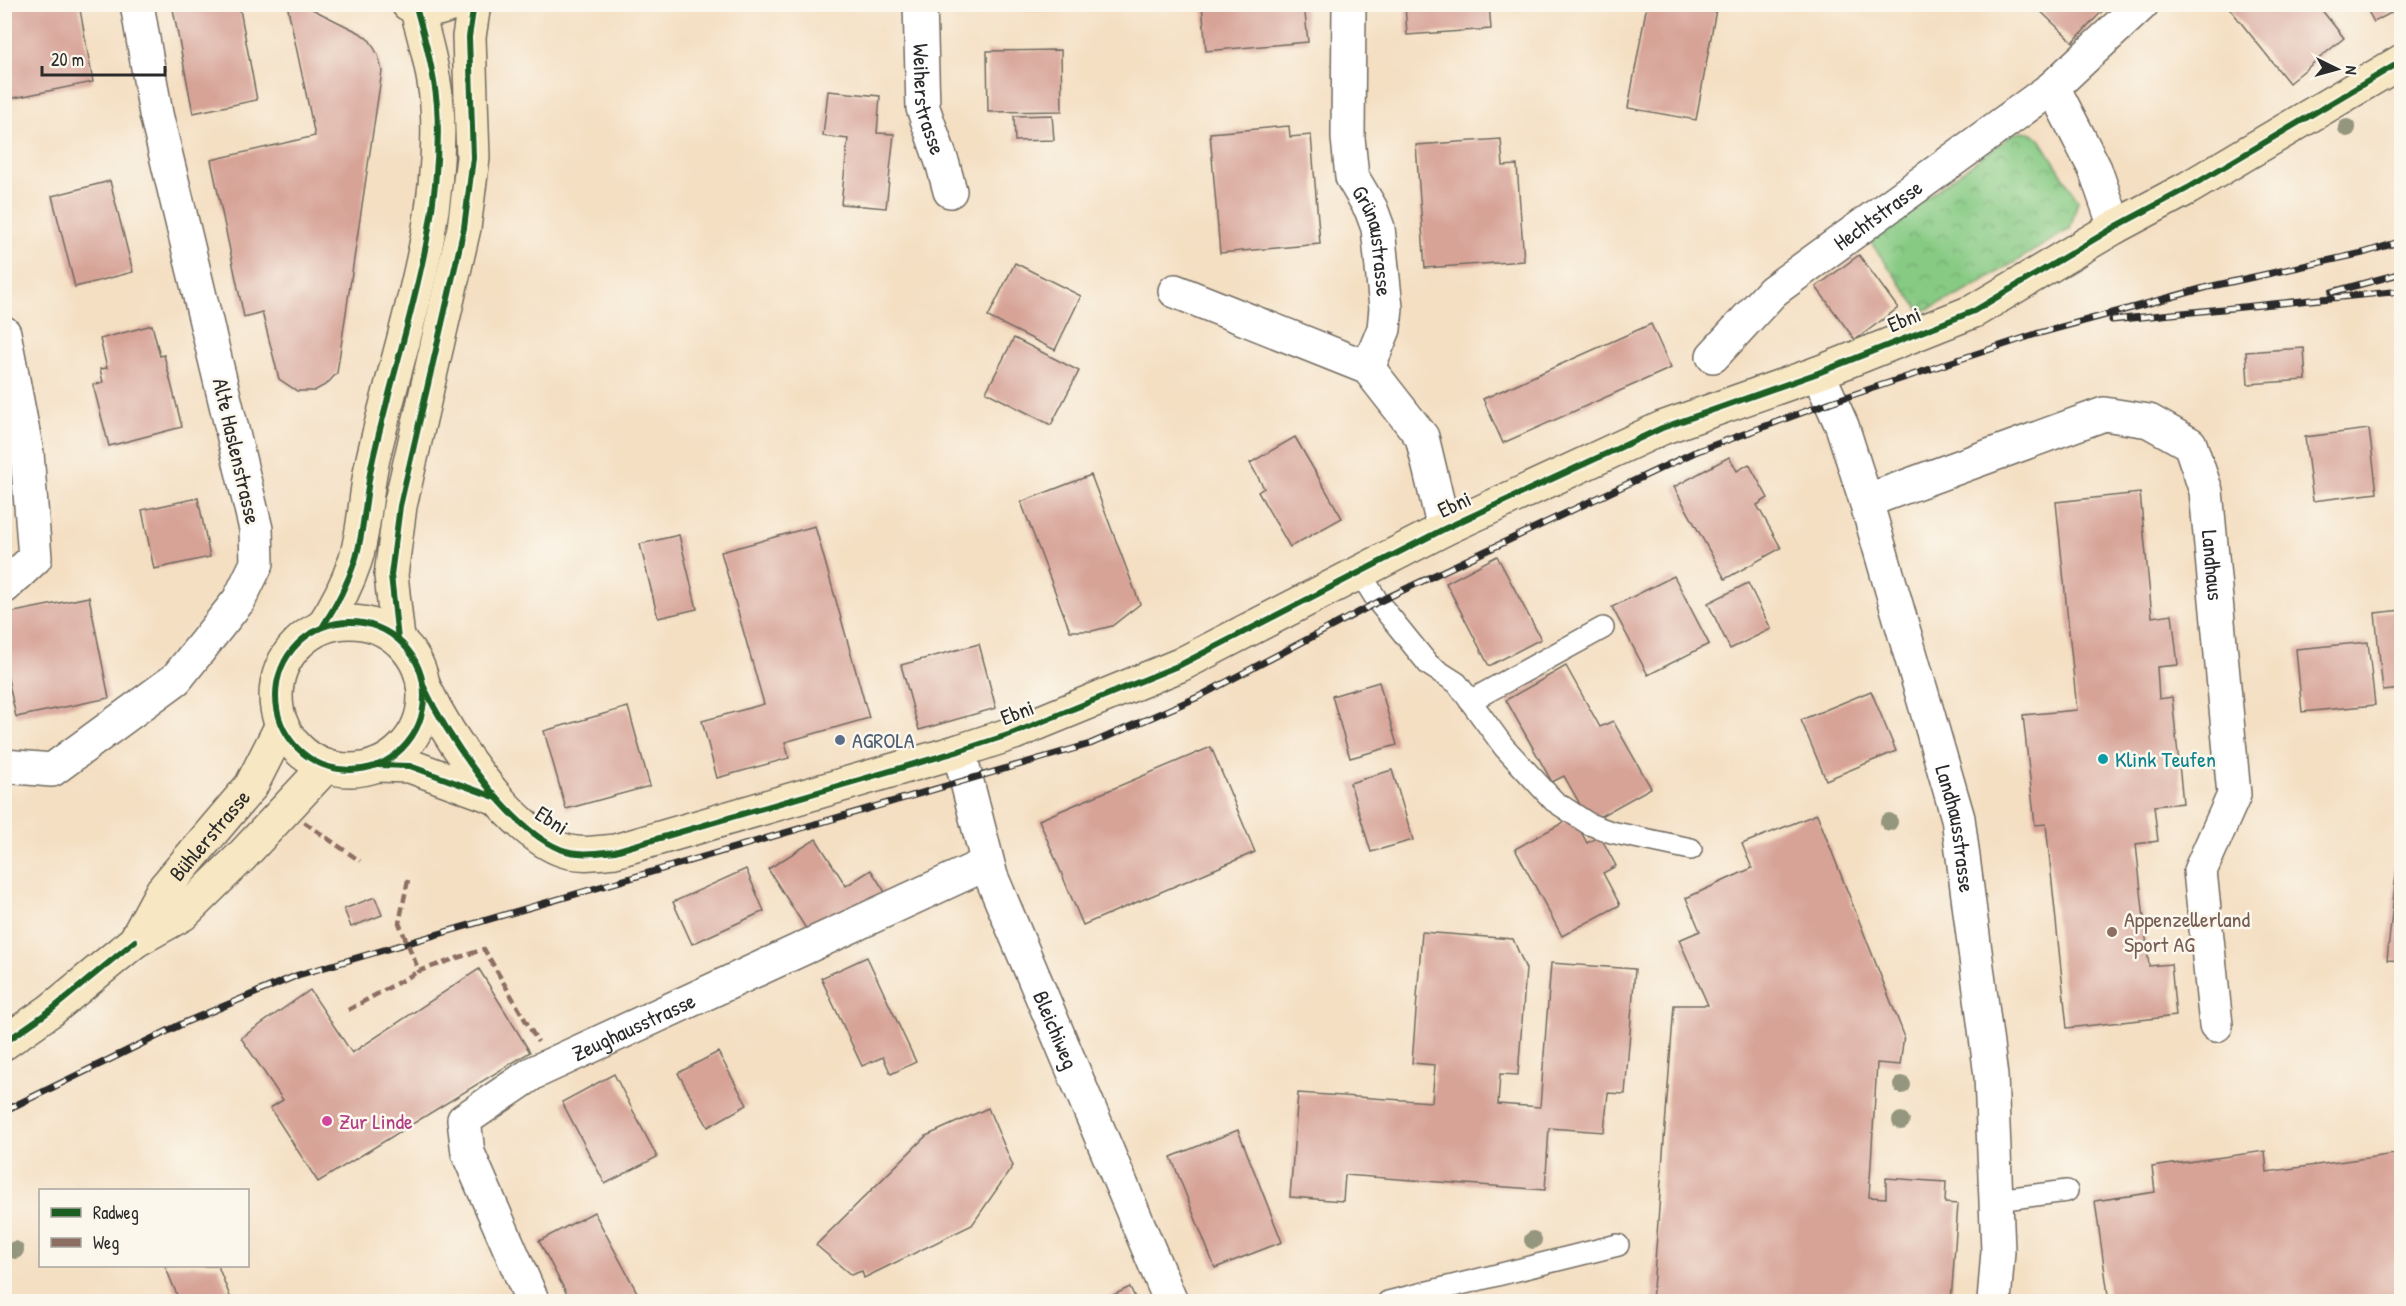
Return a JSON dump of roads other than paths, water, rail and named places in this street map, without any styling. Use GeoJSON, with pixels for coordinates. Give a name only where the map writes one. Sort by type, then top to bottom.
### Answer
{"type":"FeatureCollection","features":[{"type":"Feature","properties":{"kind":"main road"},"geometry":{"type":"LineString","coordinates":[[323,626],[339,601],[356,560],[372,463],[427,242],[437,164],[437,104],[426,41],[412,6],[438,9],[454,4]]}},
{"type":"Feature","properties":{"kind":"main road"},"geometry":{"type":"LineString","coordinates":[[398,639],[391,575],[400,506],[464,228],[473,158],[469,37],[474,4]]}},
{"type":"Feature","properties":{"kind":"main road","name":"Ebni"},"geometry":{"type":"LineString","coordinates":[[423,685],[437,715],[497,798],[534,834],[561,849],[592,854],[615,851],[959,751],[1014,733],[1180,665],[1444,529],[1662,428],[1818,373],[1974,311],[2402,61]]}},
{"type":"Feature","properties":{"kind":"main road"},"geometry":{"type":"LineString","coordinates":[[349,621],[375,625],[398,639],[417,664],[423,685],[423,710],[414,733],[399,752],[378,765],[344,770],[326,766],[308,757],[292,743],[282,725],[276,702],[278,679],[287,657],[302,639],[323,626],[349,621]]}},
{"type":"Feature","properties":{"kind":"main road","name":"Bühlerstrasse"},"geometry":{"type":"LineString","coordinates":[[135,941],[162,891],[251,786],[282,725]]}},
{"type":"Feature","properties":{"kind":"main road","name":"Ebni"},"geometry":{"type":"LineString","coordinates":[[378,765],[410,766],[497,798]]}},
{"type":"Feature","properties":{"kind":"main road","name":"Bühlerstrasse"},"geometry":{"type":"LineString","coordinates":[[4,1042],[51,1010],[135,941],[183,914],[241,857],[326,766]]}},
{"type":"Feature","properties":{"kind":"street","name":"Alte Haslenstrasse"},"geometry":{"type":"LineString","coordinates":[[4,766],[52,770],[176,679],[239,600],[257,563],[256,529],[156,114],[137,4]]}},
{"type":"Feature","properties":{"kind":"street","name":"Weiherstrasse"},"geometry":{"type":"LineString","coordinates":[[920,4],[923,108],[950,191]]}},
{"type":"Feature","properties":{"kind":"street","name":"Grünaustrasse"},"geometry":{"type":"LineString","coordinates":[[1349,4],[1348,138],[1352,177],[1378,228],[1386,308],[1384,329],[1368,368]]}},
{"type":"Feature","properties":{"kind":"street","name":"Hechtstrasse"},"geometry":{"type":"LineString","coordinates":[[1713,356],[1773,291],[2053,87],[2142,4]]}},
{"type":"Feature","properties":{"kind":"street"},"geometry":{"type":"LineString","coordinates":[[2053,87],[2095,170],[2115,227]]}},
{"type":"Feature","properties":{"kind":"street"},"geometry":{"type":"LineString","coordinates":[[1175,291],[1368,368],[1422,437],[1444,529]]}},
{"type":"Feature","properties":{"kind":"street"},"geometry":{"type":"LineString","coordinates":[[4,333],[27,453],[34,558],[4,587]]}},
{"type":"Feature","properties":{"kind":"street","name":"Landhausstrasse"},"geometry":{"type":"LineString","coordinates":[[1818,373],[1842,426],[1866,501],[1958,818],[1991,1076],[1998,1251],[1994,1302]]}},
{"type":"Feature","properties":{"kind":"street","name":"Landhaus"},"geometry":{"type":"LineString","coordinates":[[1866,501],[2104,414],[2149,421],[2190,444],[2206,491],[2234,795],[2200,871],[2216,1025]]}},
{"type":"Feature","properties":{"kind":"street","name":"Bleichiweg"},"geometry":{"type":"LineString","coordinates":[[959,751],[986,864],[1171,1302]]}},
{"type":"Feature","properties":{"kind":"street","name":"Zeughausstrasse"},"geometry":{"type":"LineString","coordinates":[[533,1302],[468,1153],[464,1120],[533,1073],[986,864]]}},
{"type":"Feature","properties":{"kind":"lane"},"geometry":{"type":"LineString","coordinates":[[1360,573],[1378,602],[1429,665],[1457,683],[1504,747],[1554,801],[1589,824],[1611,832],[1691,849]]}},
{"type":"Feature","properties":{"kind":"lane"},"geometry":{"type":"LineString","coordinates":[[1470,701],[1604,628]]}},
{"type":"Feature","properties":{"kind":"lane"},"geometry":{"type":"LineString","coordinates":[[1996,1200],[2067,1191]]}},
{"type":"Feature","properties":{"kind":"lane"},"geometry":{"type":"LineString","coordinates":[[1388,1302],[1618,1245]]}},
{"type":"Feature","properties":{"kind":"railway"},"geometry":{"type":"LineString","coordinates":[[4,1111],[186,1022],[298,975],[1090,744],[1198,697],[1378,602],[1695,452],[1831,402],[2036,334],[2208,287],[2363,253],[2402,241]]}},
{"type":"Feature","properties":{"kind":"railway"},"geometry":{"type":"LineString","coordinates":[[2332,292],[2402,273]]}},
{"type":"Feature","properties":{"kind":"railway"},"geometry":{"type":"LineString","coordinates":[[2112,320],[2402,291]]}},
{"type":"Feature","properties":{"kind":"place","name":"AGROLA"},"geometry":{"type":"Point","coordinates":[840,740]}},
{"type":"Feature","properties":{"kind":"place","name":"Klink Teufen"},"geometry":{"type":"Point","coordinates":[2103,759]}},
{"type":"Feature","properties":{"kind":"place","name":"Appenzellerland Sport AG"},"geometry":{"type":"Point","coordinates":[2112,932]}},
{"type":"Feature","properties":{"kind":"place","name":"Zur Linde"},"geometry":{"type":"Point","coordinates":[327,1121]}}]}
